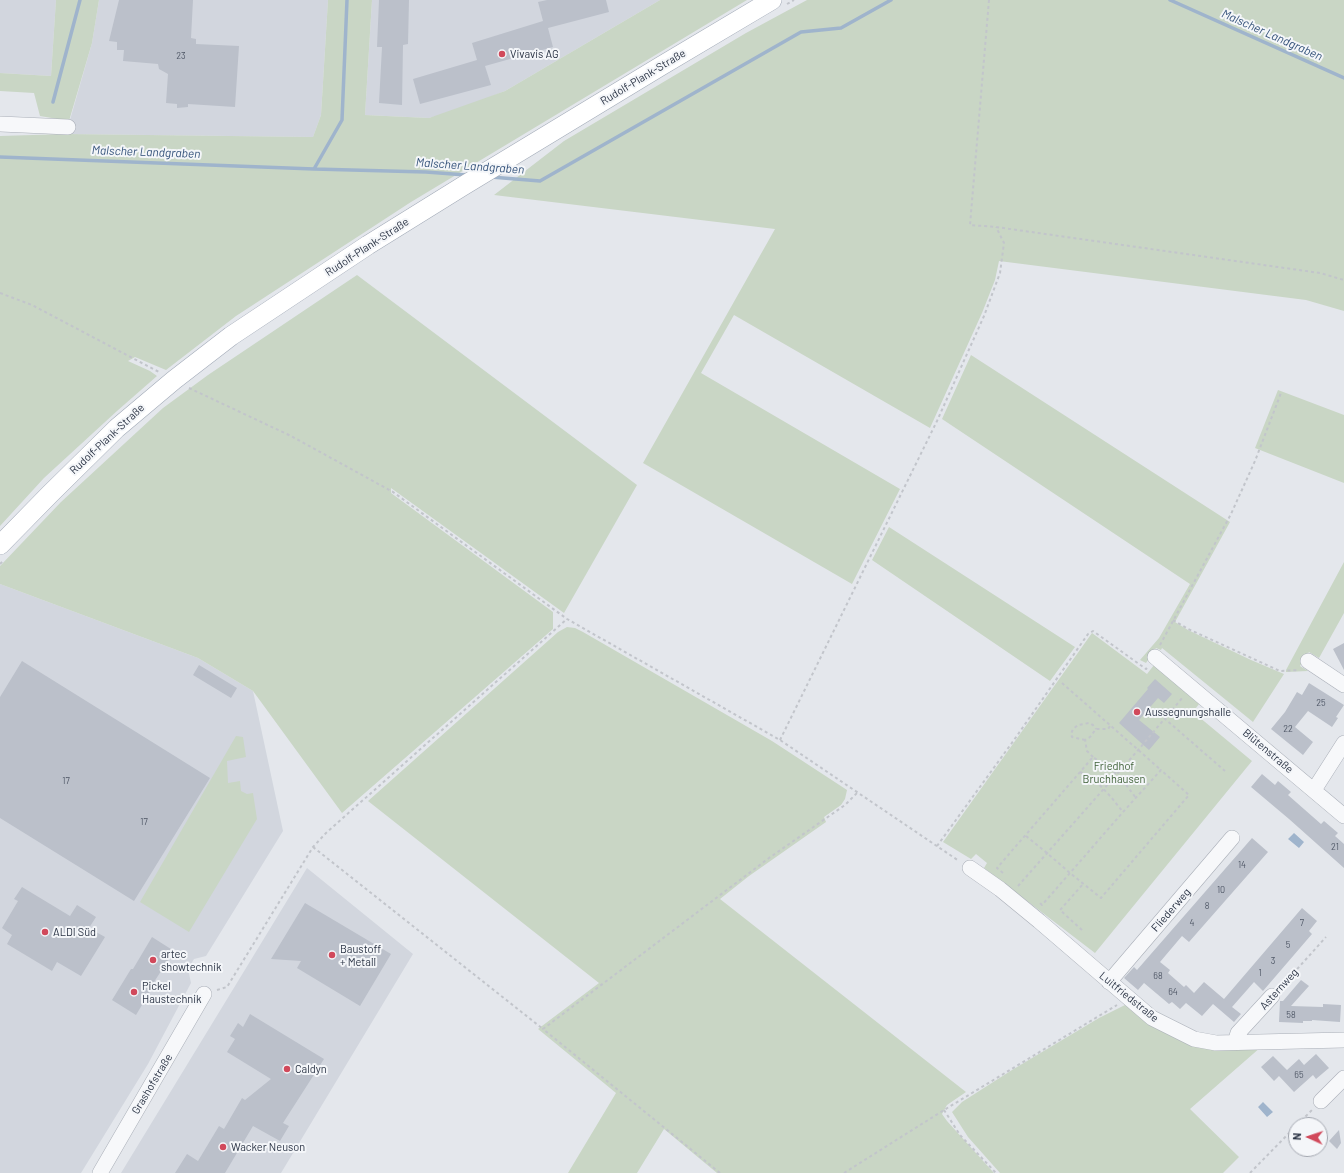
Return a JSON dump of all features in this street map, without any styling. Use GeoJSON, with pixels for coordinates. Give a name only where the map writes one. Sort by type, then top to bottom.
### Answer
{"type":"FeatureCollection","features":[{"type":"Feature","properties":{"kind":"main road","name":"Rudolf-Plank-Straße"},"geometry":{"type":"LineString","coordinates":[[0,545],[118,428],[174,380],[231,336],[368,245],[772,0]]}},
{"type":"Feature","properties":{"kind":"street"},"geometry":{"type":"LineString","coordinates":[[0,124],[68,127]]}},
{"type":"Feature","properties":{"kind":"street","name":"Blütenstraße"},"geometry":{"type":"LineString","coordinates":[[1156,657],[1344,816]]}},
{"type":"Feature","properties":{"kind":"street"},"geometry":{"type":"LineString","coordinates":[[1311,662],[1344,685]]}},
{"type":"Feature","properties":{"kind":"street"},"geometry":{"type":"LineString","coordinates":[[1314,790],[1344,743]]}},
{"type":"Feature","properties":{"kind":"street","name":"Fliederweg"},"geometry":{"type":"LineString","coordinates":[[1109,982],[1232,838]]}},
{"type":"Feature","properties":{"kind":"street","name":"Luitfriedstraße"},"geometry":{"type":"LineString","coordinates":[[970,868],[1014,892],[1109,982],[1152,1018],[1194,1039],[1216,1043],[1344,1040]]}},
{"type":"Feature","properties":{"kind":"street","name":"Grashofstraße"},"geometry":{"type":"LineString","coordinates":[[100,1173],[204,994]]}},
{"type":"Feature","properties":{"kind":"street","name":"Asternweg"},"geometry":{"type":"LineString","coordinates":[[1235,1042],[1238,1033],[1272,996]]}},
{"type":"Feature","properties":{"kind":"street"},"geometry":{"type":"LineString","coordinates":[[1321,1100],[1344,1078]]}},
{"type":"Feature","properties":{"kind":"path"},"geometry":{"type":"LineString","coordinates":[[989,0],[970,225],[996,227],[1320,273],[1344,280]]}},
{"type":"Feature","properties":{"kind":"path"},"geometry":{"type":"LineString","coordinates":[[780,740],[937,422],[984,316],[1000,273],[1004,243],[996,227]]}},
{"type":"Feature","properties":{"kind":"path"},"geometry":{"type":"LineString","coordinates":[[0,293],[32,305],[174,380],[291,436],[393,492],[567,619],[780,740],[970,868]]}},
{"type":"Feature","properties":{"kind":"path"},"geometry":{"type":"LineString","coordinates":[[937,846],[1014,740],[1088,634],[1093,631],[1146,669],[1156,657],[1173,620],[1231,514],[1255,461],[1281,393]]}},
{"type":"Feature","properties":{"kind":"path"},"geometry":{"type":"LineString","coordinates":[[204,994],[227,987],[313,847],[332,828],[567,619]]}},
{"type":"Feature","properties":{"kind":"path"},"geometry":{"type":"LineString","coordinates":[[1173,620],[1188,629],[1280,671],[1308,670],[1311,662]]}},
{"type":"Feature","properties":{"kind":"path"},"geometry":{"type":"LineString","coordinates":[[1026,836],[1101,898],[1189,795],[1062,682]]}},
{"type":"Feature","properties":{"kind":"path"},"geometry":{"type":"LineString","coordinates":[[1014,892],[1139,749],[1191,686]]}},
{"type":"Feature","properties":{"kind":"path"},"geometry":{"type":"LineString","coordinates":[[1164,718],[1225,772]]}},
{"type":"Feature","properties":{"kind":"path"},"geometry":{"type":"LineString","coordinates":[[1085,740],[1072,736],[1071,734],[1073,729],[1078,725],[1089,723],[1093,725],[1096,730]]}},
{"type":"Feature","properties":{"kind":"path"},"geometry":{"type":"LineString","coordinates":[[1085,740],[1096,730],[1108,729],[1110,726]]}},
{"type":"Feature","properties":{"kind":"path"},"geometry":{"type":"LineString","coordinates":[[1085,740],[1087,751],[1116,774],[1136,798]]}},
{"type":"Feature","properties":{"kind":"path"},"geometry":{"type":"LineString","coordinates":[[1008,877],[997,868],[1093,757]]}},
{"type":"Feature","properties":{"kind":"path"},"geometry":{"type":"LineString","coordinates":[[1036,900],[1042,905],[1161,770]]}},
{"type":"Feature","properties":{"kind":"path"},"geometry":{"type":"LineString","coordinates":[[1080,772],[1094,779],[1123,812]]}},
{"type":"Feature","properties":{"kind":"path"},"geometry":{"type":"LineString","coordinates":[[543,1029],[769,858],[845,805],[857,793]]}},
{"type":"Feature","properties":{"kind":"path"},"geometry":{"type":"LineString","coordinates":[[313,847],[543,1029],[720,1173]]}},
{"type":"Feature","properties":{"kind":"path"},"geometry":{"type":"LineString","coordinates":[[1013,882],[1014,892]]}},
{"type":"Feature","properties":{"kind":"path"},"geometry":{"type":"LineString","coordinates":[[1082,930],[1060,910],[1083,884]]}},
{"type":"Feature","properties":{"kind":"path","name":"Asternweg"},"geometry":{"type":"LineString","coordinates":[[1272,996],[1326,937]]}},
{"type":"Feature","properties":{"kind":"path"},"geometry":{"type":"LineString","coordinates":[[844,1173],[1103,1013]]}},
{"type":"Feature","properties":{"kind":"path"},"geometry":{"type":"LineString","coordinates":[[1305,1117],[1321,1100]]}},
{"type":"Feature","properties":{"kind":"path"},"geometry":{"type":"LineString","coordinates":[[944,1110],[960,1135],[996,1173]]}},
{"type":"Feature","properties":{"kind":"path"},"geometry":{"type":"LineString","coordinates":[[1250,1173],[1288,1134]]}},
{"type":"Feature","properties":{"kind":"shaded area"},"geometry":{"type":"Polygon","coordinates":[[[0,0],[56,0],[51,76],[0,73],[0,0]]]}},
{"type":"Feature","properties":{"kind":"shaded area"},"geometry":{"type":"Polygon","coordinates":[[[99,0],[328,0],[321,115],[313,137],[66,134],[92,43],[99,0]]]}},
{"type":"Feature","properties":{"kind":"shaded area"},"geometry":{"type":"Polygon","coordinates":[[[372,0],[660,0],[505,91],[450,113],[429,118],[365,115],[372,0]]]}},
{"type":"Feature","properties":{"kind":"shaded area"},"geometry":{"type":"Polygon","coordinates":[[[0,584],[198,658],[253,691],[283,831],[206,956],[194,959],[188,969],[191,983],[148,1064],[81,1173],[0,1173],[0,584]]]}},
{"type":"Feature","properties":{"kind":"shaded area"},"geometry":{"type":"Polygon","coordinates":[[[307,868],[413,954],[281,1173],[121,1173],[307,868]]]}},
{"type":"Feature","properties":{"kind":"green space"},"geometry":{"type":"Polygon","coordinates":[[[56,0],[99,0],[92,43],[69,121],[40,116],[34,93],[0,91],[0,73],[51,76],[56,0]]]}},
{"type":"Feature","properties":{"kind":"green space"},"geometry":{"type":"Polygon","coordinates":[[[328,0],[372,0],[365,115],[429,118],[505,91],[660,0],[747,0],[411,202],[236,316],[166,370],[135,357],[128,361],[150,371],[157,376],[44,478],[0,526],[0,136],[66,134],[313,137],[321,115],[328,0]]]}},
{"type":"Feature","properties":{"kind":"green space"},"geometry":{"type":"Polygon","coordinates":[[[807,0],[1344,0],[1344,311],[1306,300],[999,261],[995,280],[982,313],[930,428],[734,315],[701,373],[900,489],[852,584],[643,463],[775,229],[494,195],[564,141],[746,33],[807,0]]]}},
{"type":"Feature","properties":{"kind":"green space"},"geometry":{"type":"Polygon","coordinates":[[[357,275],[637,485],[564,613],[391,488],[391,493],[553,612],[553,629],[342,813],[253,691],[198,658],[0,584],[0,566],[61,502],[163,408],[208,375],[357,275]]]}},
{"type":"Feature","properties":{"kind":"green space"},"geometry":{"type":"Polygon","coordinates":[[[971,355],[1230,522],[1175,622],[1188,630],[1284,674],[1253,722],[1162,648],[1161,650],[1156,648],[1146,663],[1140,660],[1159,638],[1190,584],[942,419],[971,355]]]}},
{"type":"Feature","properties":{"kind":"green space"},"geometry":{"type":"Polygon","coordinates":[[[1278,390],[1344,415],[1344,483],[1255,448],[1278,390]]]}},
{"type":"Feature","properties":{"kind":"green space"},"geometry":{"type":"Polygon","coordinates":[[[889,527],[1075,647],[1050,681],[872,560],[889,527]]]}},
{"type":"Feature","properties":{"kind":"green space"},"geometry":{"type":"Polygon","coordinates":[[[1344,562],[1344,613],[1319,658],[1309,652],[1300,666],[1308,671],[1286,672],[1286,670],[1344,562]]]}},
{"type":"Feature","properties":{"kind":"green space"},"geometry":{"type":"Polygon","coordinates":[[[567,627],[575,628],[583,632],[772,741],[847,790],[845,799],[841,805],[824,817],[826,822],[749,876],[720,899],[966,1092],[947,1105],[942,1114],[994,1173],[717,1173],[664,1129],[637,1173],[568,1173],[616,1093],[538,1029],[599,983],[368,801],[558,632],[567,627]]]}},
{"type":"Feature","properties":{"kind":"green space","name":"Friedhof Bruchhausen"},"geometry":{"type":"Polygon","coordinates":[[[1092,633],[1147,674],[1154,665],[1199,704],[1193,712],[1252,761],[1095,953],[984,868],[987,863],[976,854],[971,859],[943,842],[1092,633]]]}},
{"type":"Feature","properties":{"kind":"green space"},"geometry":{"type":"Polygon","coordinates":[[[236,736],[243,737],[246,757],[227,761],[228,783],[240,781],[241,791],[247,794],[253,793],[257,819],[189,932],[140,902],[236,736]]]}},
{"type":"Feature","properties":{"kind":"green space"},"geometry":{"type":"Polygon","coordinates":[[[1125,1005],[1162,1031],[1261,1047],[1190,1109],[1239,1157],[1223,1173],[1000,1173],[968,1137],[952,1112],[962,1102],[1012,1070],[1099,1018],[1125,1005]]]}},
{"type":"Feature","properties":{"kind":"water"},"geometry":{"type":"Polygon","coordinates":[[[1294,833],[1304,842],[1299,848],[1288,839],[1294,833]]]}},
{"type":"Feature","properties":{"kind":"water"},"geometry":{"type":"Polygon","coordinates":[[[1263,1102],[1273,1112],[1267,1117],[1258,1107],[1263,1102]]]}},
{"type":"Feature","properties":{"kind":"building"},"geometry":{"type":"Polygon","coordinates":[[[119,0],[193,0],[191,38],[196,39],[196,44],[239,46],[235,107],[188,104],[188,107],[177,108],[177,104],[166,103],[168,74],[159,69],[158,64],[123,61],[124,50],[117,50],[117,42],[109,41],[119,0]]]}},
{"type":"Feature","properties":{"kind":"building"},"geometry":{"type":"Polygon","coordinates":[[[379,0],[409,0],[408,44],[403,45],[402,105],[379,103],[382,47],[377,47],[379,0]]]}},
{"type":"Feature","properties":{"kind":"building","name":"Vivavis AG"},"geometry":{"type":"Polygon","coordinates":[[[547,0],[606,0],[609,12],[548,28],[553,47],[485,66],[491,85],[420,104],[413,79],[477,60],[472,43],[543,21],[538,2],[547,0]]]}},
{"type":"Feature","properties":{"kind":"building"},"geometry":{"type":"Polygon","coordinates":[[[1344,643],[1344,670],[1333,649],[1344,643]]]}},
{"type":"Feature","properties":{"kind":"building"},"geometry":{"type":"Polygon","coordinates":[[[22,661],[210,778],[134,901],[0,818],[0,697],[22,661]]]}},
{"type":"Feature","properties":{"kind":"building"},"geometry":{"type":"Polygon","coordinates":[[[199,665],[237,688],[231,698],[193,675],[199,665]]]}},
{"type":"Feature","properties":{"kind":"building","name":"Aussegnungshalle"},"geometry":{"type":"Polygon","coordinates":[[[1155,679],[1172,694],[1164,703],[1158,698],[1139,720],[1160,737],[1149,750],[1119,723],[1155,679]]]}},
{"type":"Feature","properties":{"kind":"building"},"geometry":{"type":"Polygon","coordinates":[[[1309,683],[1344,705],[1336,717],[1338,718],[1332,727],[1308,711],[1295,727],[1313,742],[1303,755],[1271,729],[1285,712],[1297,692],[1302,695],[1309,683]]]}},
{"type":"Feature","properties":{"kind":"building"},"geometry":{"type":"Polygon","coordinates":[[[1262,774],[1275,785],[1278,781],[1291,792],[1288,795],[1321,824],[1324,821],[1338,833],[1335,836],[1344,844],[1344,868],[1251,787],[1262,774]]]}},
{"type":"Feature","properties":{"kind":"building"},"geometry":{"type":"Polygon","coordinates":[[[1252,838],[1268,852],[1189,942],[1182,936],[1160,962],[1170,970],[1168,973],[1184,987],[1186,985],[1194,993],[1204,982],[1224,999],[1302,908],[1317,921],[1309,931],[1312,934],[1263,991],[1254,982],[1232,1007],[1241,1014],[1234,1022],[1213,1004],[1202,1016],[1186,1003],[1180,1009],[1172,1002],[1169,1004],[1144,983],[1138,990],[1124,978],[1134,967],[1137,970],[1252,838]]]}},
{"type":"Feature","properties":{"kind":"building"},"geometry":{"type":"Polygon","coordinates":[[[22,887],[70,916],[77,905],[96,917],[89,928],[105,937],[81,976],[57,962],[52,971],[7,944],[12,935],[2,928],[18,901],[14,899],[22,887]]]}},
{"type":"Feature","properties":{"kind":"building","name":"Baustoff + Metall"},"geometry":{"type":"Polygon","coordinates":[[[305,903],[391,954],[360,1006],[297,968],[301,961],[271,959],[305,903]]]}},
{"type":"Feature","properties":{"kind":"building"},"geometry":{"type":"Polygon","coordinates":[[[152,937],[174,951],[154,982],[155,983],[136,1015],[112,1000],[152,937]]]}},
{"type":"Feature","properties":{"kind":"building"},"geometry":{"type":"Polygon","coordinates":[[[1301,980],[1309,986],[1291,1006],[1323,1007],[1323,1004],[1341,1005],[1340,1022],[1312,1020],[1303,1021],[1303,1023],[1279,1022],[1280,1001],[1283,1001],[1301,980]]]}},
{"type":"Feature","properties":{"kind":"building"},"geometry":{"type":"Polygon","coordinates":[[[250,1014],[324,1059],[283,1123],[289,1126],[280,1141],[253,1126],[225,1173],[175,1173],[187,1154],[198,1161],[219,1126],[224,1129],[242,1098],[245,1100],[271,1079],[227,1052],[235,1039],[230,1036],[238,1023],[243,1027],[250,1014]]]}},
{"type":"Feature","properties":{"kind":"building"},"geometry":{"type":"Polygon","coordinates":[[[1316,1054],[1329,1068],[1316,1079],[1313,1075],[1294,1092],[1279,1076],[1274,1081],[1261,1067],[1273,1056],[1287,1070],[1299,1059],[1304,1065],[1316,1054]]]}},
{"type":"Feature","properties":{"kind":"building"},"geometry":{"type":"Polygon","coordinates":[[[1339,1130],[1341,1143],[1337,1149],[1329,1141],[1339,1130]]]}},
{"type":"Feature","properties":{"kind":"waterway"},"geometry":{"type":"LineString","coordinates":[[53,102],[80,0]]}},
{"type":"Feature","properties":{"kind":"waterway"},"geometry":{"type":"LineString","coordinates":[[314,169],[342,120],[347,0]]}},
{"type":"Feature","properties":{"kind":"waterway","name":"Malscher Landgraben"},"geometry":{"type":"LineString","coordinates":[[491,177],[540,181],[801,32],[841,28],[891,0]]}},
{"type":"Feature","properties":{"kind":"waterway","name":"Malscher Landgraben"},"geometry":{"type":"LineString","coordinates":[[1170,0],[1344,78]]}},
{"type":"Feature","properties":{"kind":"waterway","name":"Malscher Landgraben"},"geometry":{"type":"LineString","coordinates":[[0,157],[426,172],[466,175]]}},
{"type":"Feature","properties":{"kind":"place","name":"Vivavis AG"},"geometry":{"type":"Point","coordinates":[502,54]}},
{"type":"Feature","properties":{"kind":"place","name":"Aussegnungshalle"},"geometry":{"type":"Point","coordinates":[1137,712]}},
{"type":"Feature","properties":{"kind":"place","name":"ALDI Süd"},"geometry":{"type":"Point","coordinates":[45,932]}},
{"type":"Feature","properties":{"kind":"place","name":"Baustoff + Metall"},"geometry":{"type":"Point","coordinates":[332,955]}},
{"type":"Feature","properties":{"kind":"place","name":"artec showtechnik"},"geometry":{"type":"Point","coordinates":[153,960]}},
{"type":"Feature","properties":{"kind":"place","name":"Pickel Haustechnik"},"geometry":{"type":"Point","coordinates":[134,992]}},
{"type":"Feature","properties":{"kind":"place","name":"Caldyn"},"geometry":{"type":"Point","coordinates":[287,1069]}},
{"type":"Feature","properties":{"kind":"place","name":"Wacker Neuson"},"geometry":{"type":"Point","coordinates":[223,1147]}}]}
